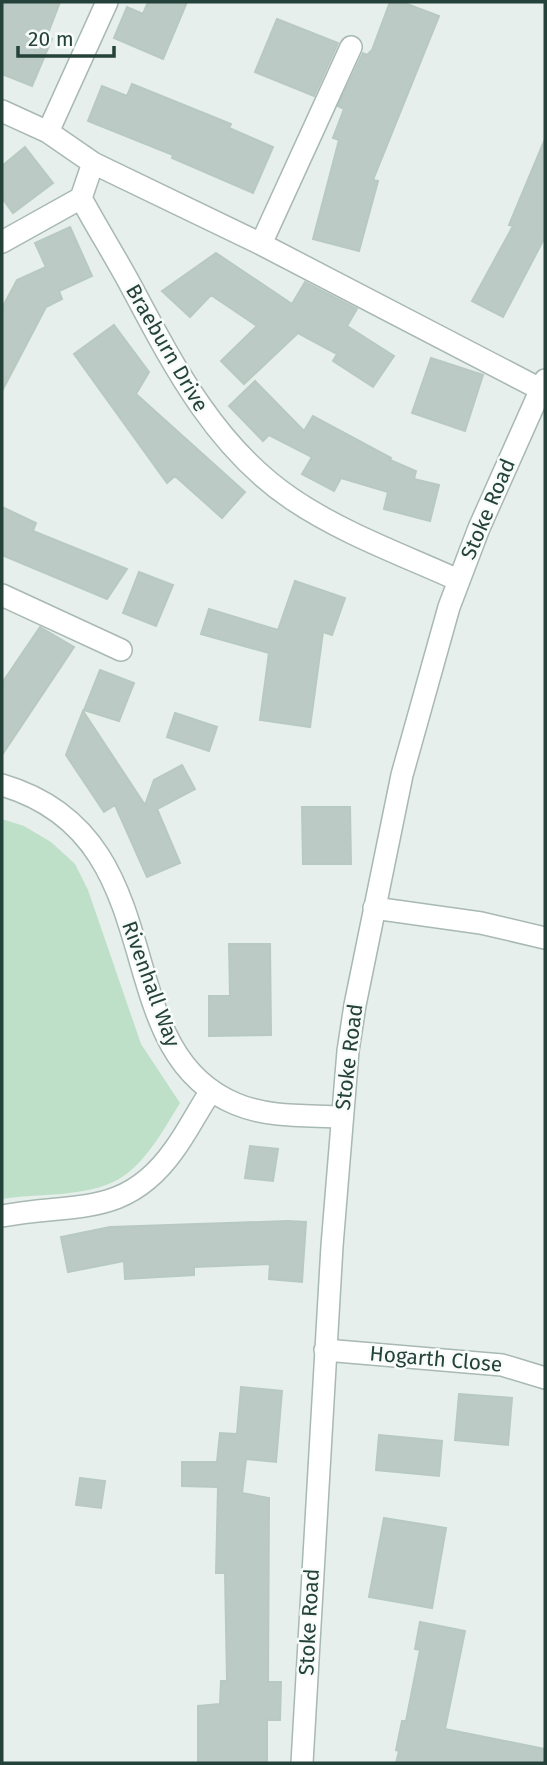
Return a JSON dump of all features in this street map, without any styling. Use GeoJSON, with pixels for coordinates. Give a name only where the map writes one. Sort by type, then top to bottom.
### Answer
{"type":"FeatureCollection","features":[{"type":"Feature","properties":{"kind":"street"},"geometry":{"type":"LineString","coordinates":[[48,132],[107,2]]}},
{"type":"Feature","properties":{"kind":"street"},"geometry":{"type":"LineString","coordinates":[[261,244],[351,47]]}},
{"type":"Feature","properties":{"kind":"street"},"geometry":{"type":"LineString","coordinates":[[2,111],[48,132],[93,163],[543,385]]}},
{"type":"Feature","properties":{"kind":"street"},"geometry":{"type":"LineString","coordinates":[[2,242],[81,198],[93,163]]}},
{"type":"Feature","properties":{"kind":"street","name":"Braeburn Drive"},"geometry":{"type":"LineString","coordinates":[[81,198],[197,404],[256,469],[291,499],[332,522],[458,580]]}},
{"type":"Feature","properties":{"kind":"street","name":"Stoke Road"},"geometry":{"type":"LineString","coordinates":[[302,1763],[325,1350],[342,1117],[355,1005],[402,775],[427,680],[458,580],[543,385]]}},
{"type":"Feature","properties":{"kind":"street"},"geometry":{"type":"LineString","coordinates":[[2,595],[121,650]]}},
{"type":"Feature","properties":{"kind":"street","name":"Rivenhall Way"},"geometry":{"type":"LineString","coordinates":[[2,785],[22,791],[67,819],[87,836],[102,859],[128,921],[168,1038],[181,1064],[211,1091],[237,1104],[261,1111],[342,1117]]}},
{"type":"Feature","properties":{"kind":"street"},"geometry":{"type":"LineString","coordinates":[[374,908],[481,923],[545,938]]}},
{"type":"Feature","properties":{"kind":"street"},"geometry":{"type":"LineString","coordinates":[[2,1216],[88,1206],[135,1191],[173,1151],[211,1091]]}},
{"type":"Feature","properties":{"kind":"street","name":"Hogarth Close"},"geometry":{"type":"LineString","coordinates":[[325,1350],[502,1365],[545,1378]]}},
{"type":"Feature","properties":{"kind":"green space"},"geometry":{"type":"Polygon","coordinates":[[[2,819],[24,826],[51,842],[75,864],[88,890],[141,1044],[180,1103],[154,1145],[138,1164],[119,1179],[92,1189],[2,1199],[2,819]]]}},
{"type":"Feature","properties":{"kind":"building"},"geometry":{"type":"Polygon","coordinates":[[[2,2],[60,2],[47,36],[52,39],[32,86],[2,74],[2,2]]]}},
{"type":"Feature","properties":{"kind":"building"},"geometry":{"type":"Polygon","coordinates":[[[148,2],[187,2],[163,59],[114,38],[127,7],[143,14],[148,2]]]}},
{"type":"Feature","properties":{"kind":"building"},"geometry":{"type":"Polygon","coordinates":[[[390,2],[402,2],[439,16],[373,180],[378,181],[359,251],[313,239],[339,140],[333,138],[344,109],[338,106],[363,53],[367,55],[372,50],[390,2]]]}},
{"type":"Feature","properties":{"kind":"building"},"geometry":{"type":"Polygon","coordinates":[[[277,19],[338,43],[314,96],[255,72],[277,19]]]}},
{"type":"Feature","properties":{"kind":"building"},"geometry":{"type":"Polygon","coordinates":[[[132,84],[231,124],[229,128],[273,147],[253,193],[172,158],[173,155],[88,121],[102,86],[127,96],[132,84]]]}},
{"type":"Feature","properties":{"kind":"building"},"geometry":{"type":"Polygon","coordinates":[[[545,139],[545,237],[503,317],[472,301],[513,226],[509,225],[545,139]]]}},
{"type":"Feature","properties":{"kind":"building"},"geometry":{"type":"Polygon","coordinates":[[[25,147],[53,183],[13,213],[2,198],[2,166],[25,147]]]}},
{"type":"Feature","properties":{"kind":"building"},"geometry":{"type":"Polygon","coordinates":[[[70,227],[92,276],[59,291],[62,299],[46,307],[2,391],[2,308],[17,280],[46,267],[35,243],[70,227]]]}},
{"type":"Feature","properties":{"kind":"building"},"geometry":{"type":"Polygon","coordinates":[[[216,253],[292,304],[305,282],[357,309],[347,326],[394,356],[373,387],[333,361],[337,354],[298,333],[244,384],[221,361],[257,326],[211,295],[190,317],[162,291],[216,253]]]}},
{"type":"Feature","properties":{"kind":"building"},"geometry":{"type":"Polygon","coordinates":[[[114,325],[149,372],[136,394],[245,492],[222,518],[175,476],[167,483],[74,354],[114,325]]]}},
{"type":"Feature","properties":{"kind":"building"},"geometry":{"type":"Polygon","coordinates":[[[431,358],[483,375],[465,431],[412,413],[431,358]]]}},
{"type":"Feature","properties":{"kind":"building"},"geometry":{"type":"Polygon","coordinates":[[[255,381],[304,431],[313,416],[391,458],[390,460],[416,471],[414,479],[439,485],[430,521],[384,509],[388,492],[341,478],[334,491],[302,474],[312,457],[269,435],[263,441],[229,406],[255,381]]]}},
{"type":"Feature","properties":{"kind":"building"},"geometry":{"type":"Polygon","coordinates":[[[2,507],[36,523],[33,531],[127,569],[107,599],[2,555],[2,507]]]}},
{"type":"Feature","properties":{"kind":"building"},"geometry":{"type":"Polygon","coordinates":[[[139,572],[173,585],[156,626],[123,613],[139,572]]]}},
{"type":"Feature","properties":{"kind":"building"},"geometry":{"type":"Polygon","coordinates":[[[295,581],[345,598],[332,635],[323,632],[310,727],[260,720],[269,653],[201,634],[209,609],[278,630],[295,581]]]}},
{"type":"Feature","properties":{"kind":"building"},"geometry":{"type":"Polygon","coordinates":[[[40,627],[74,647],[2,755],[2,683],[40,627]]]}},
{"type":"Feature","properties":{"kind":"building"},"geometry":{"type":"Polygon","coordinates":[[[100,670],[134,683],[119,721],[84,710],[100,670]]]}},
{"type":"Feature","properties":{"kind":"building"},"geometry":{"type":"Polygon","coordinates":[[[83,711],[145,805],[154,780],[182,765],[195,789],[157,809],[180,863],[147,877],[115,805],[104,812],[66,755],[83,711]]]}},
{"type":"Feature","properties":{"kind":"building"},"geometry":{"type":"Polygon","coordinates":[[[175,713],[217,727],[209,751],[167,737],[175,713]]]}},
{"type":"Feature","properties":{"kind":"building"},"geometry":{"type":"Polygon","coordinates":[[[302,807],[350,807],[351,864],[303,864],[302,807]]]}},
{"type":"Feature","properties":{"kind":"building"},"geometry":{"type":"Polygon","coordinates":[[[229,944],[270,944],[271,1035],[209,1036],[209,996],[230,996],[229,944]]]}},
{"type":"Feature","properties":{"kind":"building"},"geometry":{"type":"Polygon","coordinates":[[[250,1146],[278,1149],[273,1181],[245,1178],[250,1146]]]}},
{"type":"Feature","properties":{"kind":"building"},"geometry":{"type":"Polygon","coordinates":[[[306,1222],[302,1282],[269,1279],[270,1264],[194,1267],[194,1275],[125,1279],[124,1261],[68,1272],[61,1237],[110,1227],[306,1222]]]}},
{"type":"Feature","properties":{"kind":"building"},"geometry":{"type":"Polygon","coordinates":[[[241,1387],[282,1391],[276,1462],[246,1459],[242,1493],[269,1498],[268,1682],[281,1682],[280,1720],[267,1720],[267,1763],[198,1763],[198,1706],[220,1704],[221,1681],[227,1681],[225,1573],[216,1573],[218,1487],[182,1486],[182,1462],[217,1462],[220,1433],[237,1434],[241,1387]]]}},
{"type":"Feature","properties":{"kind":"building"},"geometry":{"type":"Polygon","coordinates":[[[459,1394],[512,1398],[508,1445],[455,1440],[459,1394]]]}},
{"type":"Feature","properties":{"kind":"building"},"geometry":{"type":"Polygon","coordinates":[[[379,1435],[442,1441],[439,1476],[376,1470],[379,1435]]]}},
{"type":"Feature","properties":{"kind":"building"},"geometry":{"type":"Polygon","coordinates":[[[80,1478],[105,1481],[101,1508],[76,1505],[80,1478]]]}},
{"type":"Feature","properties":{"kind":"building"},"geometry":{"type":"Polygon","coordinates":[[[384,1518],[446,1528],[432,1608],[369,1597],[384,1518]]]}},
{"type":"Feature","properties":{"kind":"building"},"geometry":{"type":"Polygon","coordinates":[[[420,1622],[465,1631],[445,1729],[545,1749],[545,1763],[396,1763],[402,1721],[406,1721],[420,1650],[415,1649],[420,1622]]]}}]}
